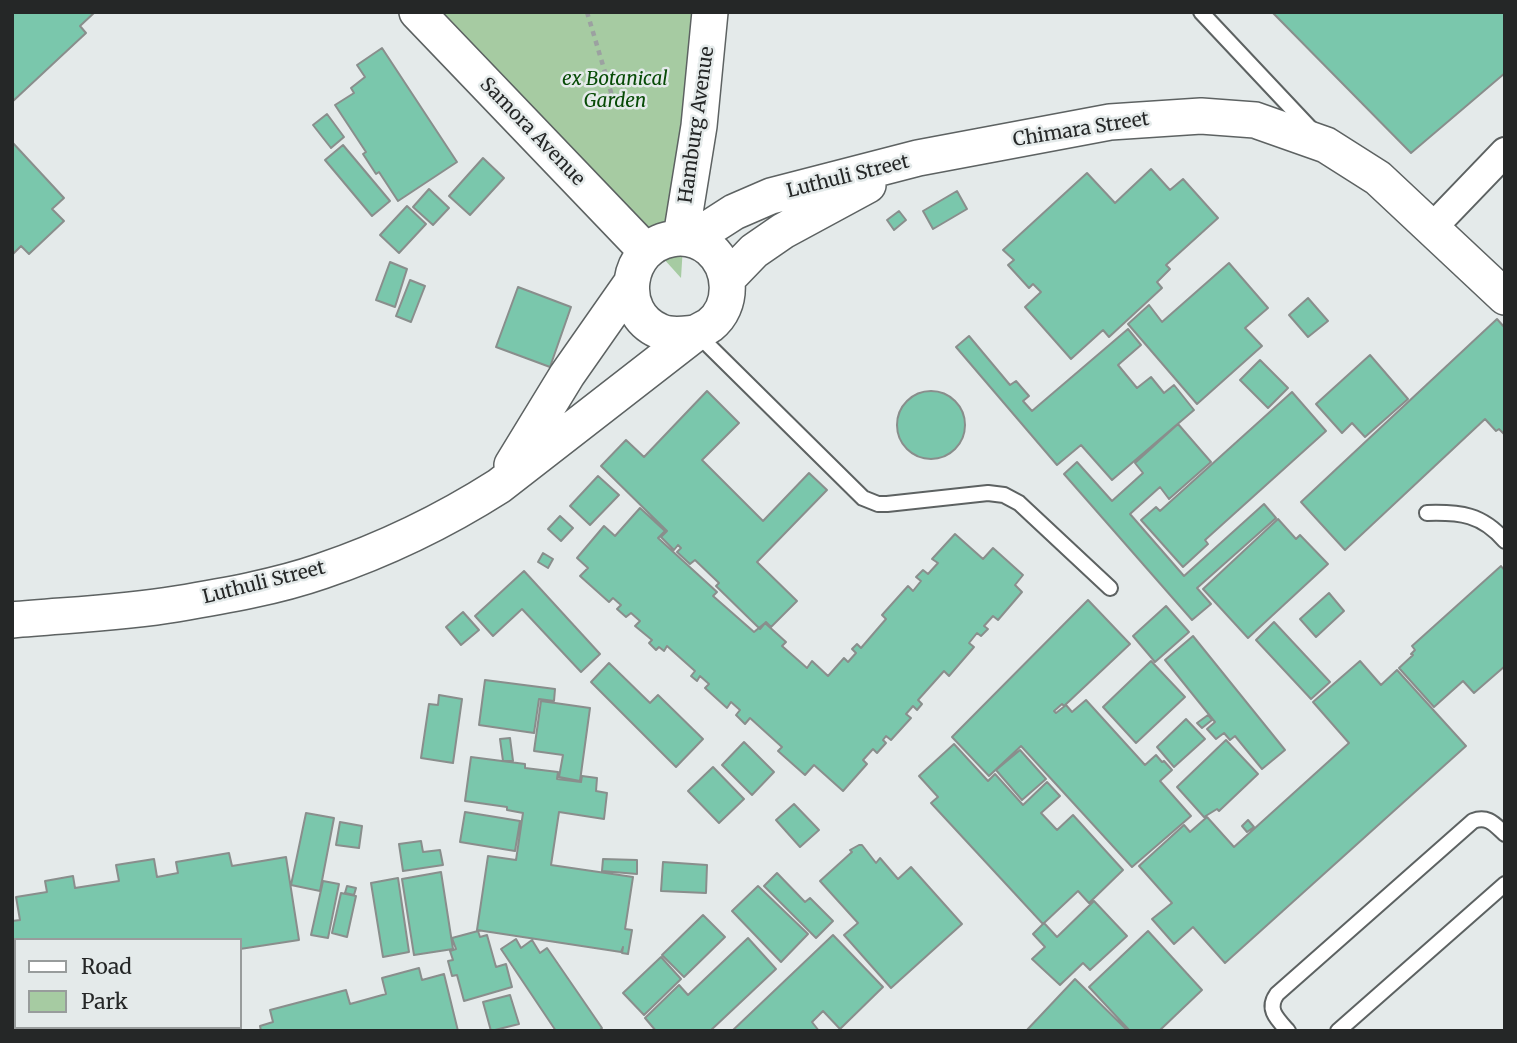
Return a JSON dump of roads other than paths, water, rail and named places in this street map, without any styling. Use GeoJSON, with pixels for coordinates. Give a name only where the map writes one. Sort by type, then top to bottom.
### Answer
{"type":"FeatureCollection","features":[{"type":"Feature","properties":{"kind":"street","name":"Samora Avenue"},"geometry":{"type":"LineString","coordinates":[[418,12],[646,251]]}},
{"type":"Feature","properties":{"kind":"street","name":"Hamburg Avenue"},"geometry":{"type":"LineString","coordinates":[[686,238],[710,12]]}},
{"type":"Feature","properties":{"kind":"street","name":"Chimara Street"},"geometry":{"type":"LineString","coordinates":[[918,158],[1110,122],[1201,116],[1255,120],[1326,145],[1378,177],[1505,297]]}},
{"type":"Feature","properties":{"kind":"street"},"geometry":{"type":"LineString","coordinates":[[1431,229],[1505,152]]}},
{"type":"Feature","properties":{"kind":"street","name":"Luthuli Street"},"geometry":{"type":"LineString","coordinates":[[686,238],[734,212],[771,197],[918,158]]}},
{"type":"Feature","properties":{"kind":"street","name":"Luthuli Street"},"geometry":{"type":"LineString","coordinates":[[727,279],[754,251],[783,231],[918,158]]}},
{"type":"Feature","properties":{"kind":"street"},"geometry":{"type":"LineString","coordinates":[[686,238],[705,245],[716,254],[724,265],[727,295],[722,311],[711,324],[696,333],[677,335],[659,331],[643,320],[633,303],[630,285],[635,266],[646,251],[662,241],[686,238]]}},
{"type":"Feature","properties":{"kind":"street","name":"Luthuli Street"},"geometry":{"type":"LineString","coordinates":[[499,486],[567,375],[630,285]]}},
{"type":"Feature","properties":{"kind":"street","name":"Luthuli Street"},"geometry":{"type":"LineString","coordinates":[[12,621],[174,604],[258,587],[320,572],[402,538],[464,508],[499,486],[696,333]]}},
{"type":"Feature","properties":{"kind":"lane","name":"Chimara Street"},"geometry":{"type":"LineString","coordinates":[[1201,12],[1326,145]]}},
{"type":"Feature","properties":{"kind":"lane"},"geometry":{"type":"LineString","coordinates":[[696,333],[863,498],[870,502],[887,504],[988,493],[1004,495],[1019,503],[1110,588]]}},
{"type":"Feature","properties":{"kind":"lane"},"geometry":{"type":"LineString","coordinates":[[1427,513],[1456,512],[1475,518],[1496,531],[1505,541]]}},
{"type":"Feature","properties":{"kind":"lane"},"geometry":{"type":"LineString","coordinates":[[1288,1031],[1275,1017],[1272,1009],[1272,1001],[1277,994],[1473,821],[1499,818],[1505,834]]}},
{"type":"Feature","properties":{"kind":"lane"},"geometry":{"type":"LineString","coordinates":[[1338,1031],[1505,884]]}},
{"type":"Feature","properties":{"kind":"park label","name":"ex Botanical Garden"},"geometry":{"type":"Point","coordinates":[615,91]}}]}
